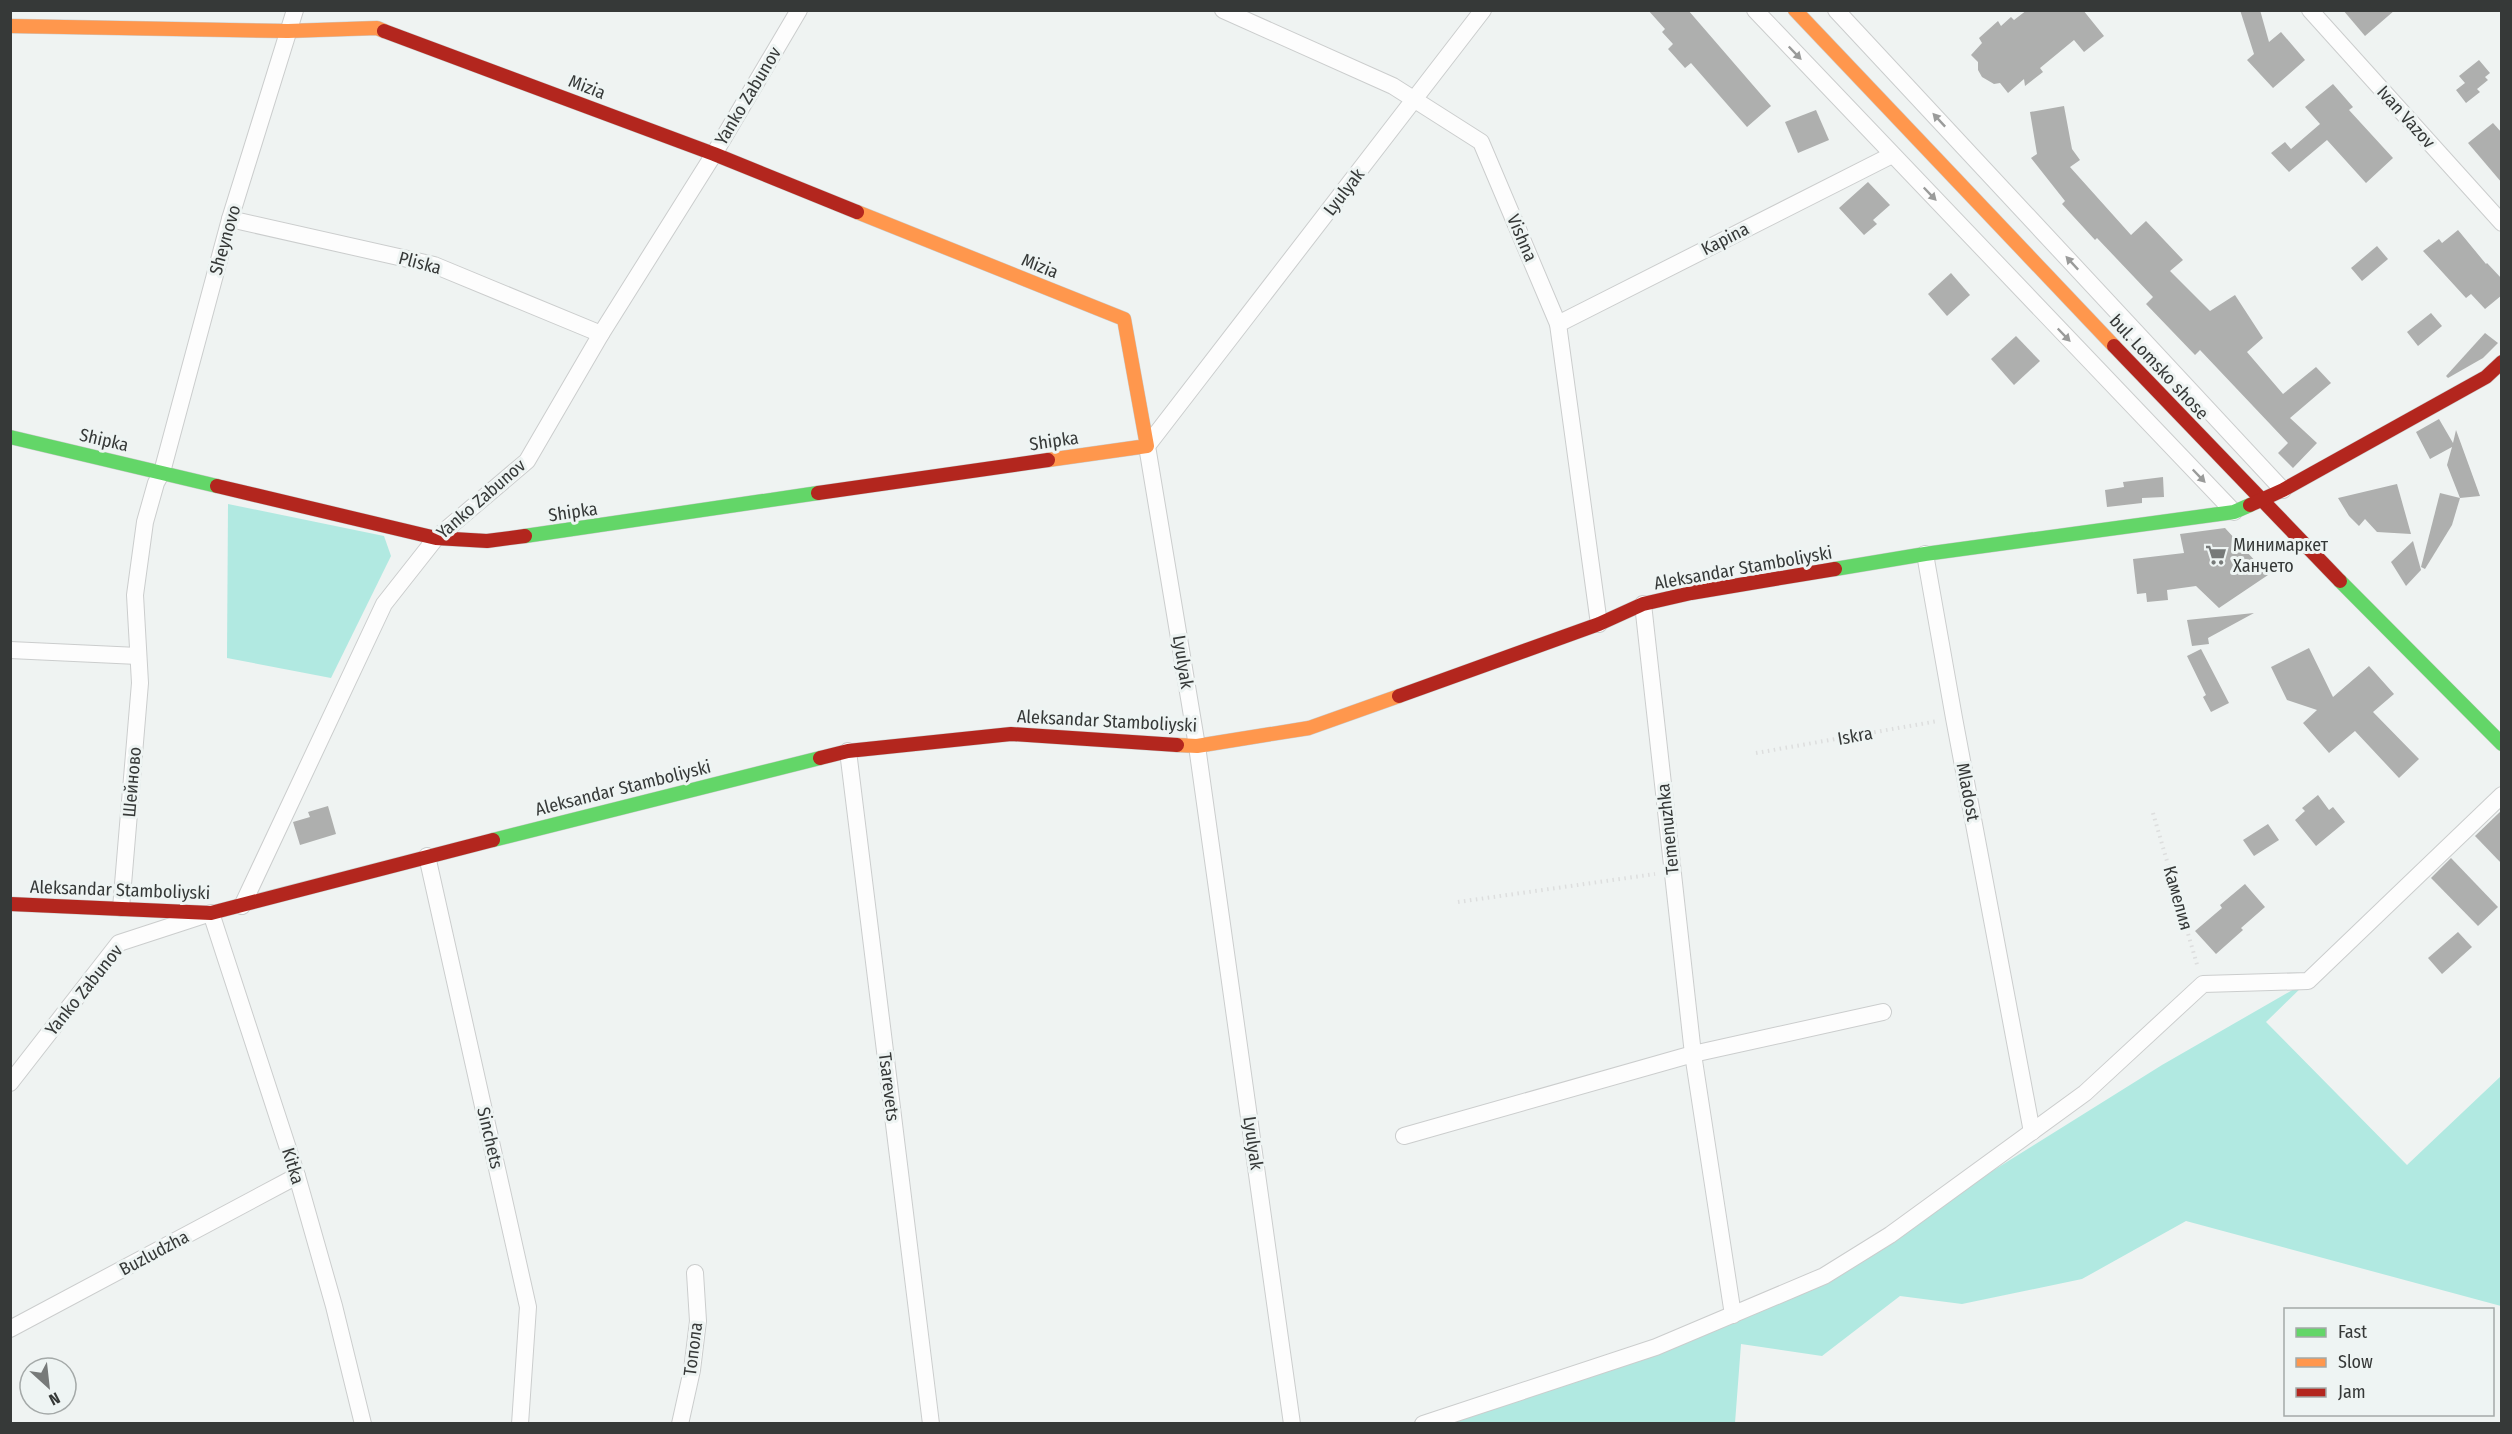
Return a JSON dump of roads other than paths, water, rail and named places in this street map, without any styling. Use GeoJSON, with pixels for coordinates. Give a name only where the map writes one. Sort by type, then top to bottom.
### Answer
{"type":"FeatureCollection","features":[{"type":"Feature","properties":{"kind":"street","name":"Sheynovo"},"geometry":{"type":"LineString","coordinates":[[138,656],[135,595],[145,522],[156,483],[162,472],[230,219],[295,10]]}},
{"type":"Feature","properties":{"kind":"street","name":"Yanko Zabunov"},"geometry":{"type":"LineString","coordinates":[[242,906],[384,604],[436,538],[526,462],[799,10]]}},
{"type":"Feature","properties":{"kind":"street","name":"Vishna"},"geometry":{"type":"LineString","coordinates":[[1222,10],[1393,86],[1482,142],[1558,324],[1599,624]]}},
{"type":"Feature","properties":{"kind":"street","name":"Lyulyak"},"geometry":{"type":"LineString","coordinates":[[1293,1424],[1197,746],[1147,446],[1483,10]]}},
{"type":"Feature","properties":{"kind":"street"},"geometry":{"type":"LineString","coordinates":[[1755,10],[2234,512]]}},
{"type":"Feature","properties":{"kind":"street","name":"bul. Lomsko shose"},"geometry":{"type":"LineString","coordinates":[[1795,10],[2261,501],[2502,744]]}},
{"type":"Feature","properties":{"kind":"street"},"geometry":{"type":"LineString","coordinates":[[1836,10],[2283,490]]}},
{"type":"Feature","properties":{"kind":"street","name":"Ivan Vazov"},"geometry":{"type":"LineString","coordinates":[[2310,10],[2502,223]]}},
{"type":"Feature","properties":{"kind":"street","name":"Mizia"},"geometry":{"type":"LineString","coordinates":[[10,26],[288,31],[377,28],[714,154],[1124,319],[1147,446]]}},
{"type":"Feature","properties":{"kind":"street","name":"Kapina"},"geometry":{"type":"LineString","coordinates":[[1558,324],[1892,155]]}},
{"type":"Feature","properties":{"kind":"street","name":"Pliska"},"geometry":{"type":"LineString","coordinates":[[230,219],[434,265],[602,334]]}},
{"type":"Feature","properties":{"kind":"street"},"geometry":{"type":"LineString","coordinates":[[2261,501],[2486,377],[2502,362]]}},
{"type":"Feature","properties":{"kind":"street","name":"Shipka"},"geometry":{"type":"LineString","coordinates":[[10,437],[436,538],[487,541],[1147,446]]}},
{"type":"Feature","properties":{"kind":"street","name":"Aleksandar Stamboliyski"},"geometry":{"type":"LineString","coordinates":[[10,904],[211,913],[426,856],[848,751],[1011,734],[1197,746],[1309,728],[1599,624],[1643,604],[1691,593],[1925,554],[2234,512],[2261,501]]}},
{"type":"Feature","properties":{"kind":"street","name":"Mladost"},"geometry":{"type":"LineString","coordinates":[[1925,554],[2032,1132]]}},
{"type":"Feature","properties":{"kind":"street","name":"Temenuzhka"},"geometry":{"type":"LineString","coordinates":[[1643,604],[1693,1054],[1733,1315]]}},
{"type":"Feature","properties":{"kind":"street"},"geometry":{"type":"LineString","coordinates":[[10,650],[138,656]]}},
{"type":"Feature","properties":{"kind":"street","name":"Шейново"},"geometry":{"type":"LineString","coordinates":[[121,908],[140,683],[138,656]]}},
{"type":"Feature","properties":{"kind":"street","name":"Tsarevets"},"geometry":{"type":"LineString","coordinates":[[848,751],[931,1424]]}},
{"type":"Feature","properties":{"kind":"street"},"geometry":{"type":"LineString","coordinates":[[1423,1424],[1656,1347],[1824,1276],[1890,1235],[2085,1093],[2203,984],[2308,981],[2502,795]]}},
{"type":"Feature","properties":{"kind":"street","name":"Sinchets"},"geometry":{"type":"LineString","coordinates":[[426,856],[528,1307],[520,1424]]}},
{"type":"Feature","properties":{"kind":"street","name":"Yanko Zabunov"},"geometry":{"type":"LineString","coordinates":[[10,1083],[119,943],[211,913]]}},
{"type":"Feature","properties":{"kind":"street","name":"Kitka"},"geometry":{"type":"LineString","coordinates":[[211,913],[297,1176],[334,1306],[363,1424]]}},
{"type":"Feature","properties":{"kind":"street"},"geometry":{"type":"LineString","coordinates":[[1404,1136],[1693,1054],[1883,1012]]}},
{"type":"Feature","properties":{"kind":"street","name":"Buzludzha"},"geometry":{"type":"LineString","coordinates":[[10,1329],[297,1176]]}},
{"type":"Feature","properties":{"kind":"street","name":"Топола"},"geometry":{"type":"LineString","coordinates":[[680,1424],[692,1370],[698,1321],[695,1273]]}},
{"type":"Feature","properties":{"kind":"place","name":"Минимаркет Ханчето"},"geometry":{"type":"Point","coordinates":[2216,555]}}]}
